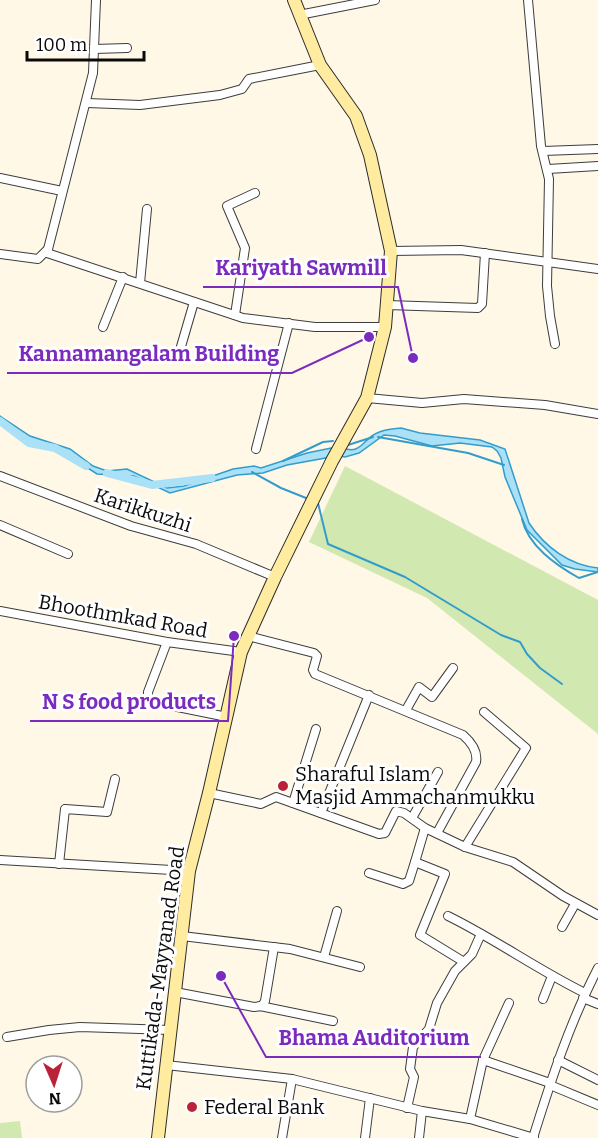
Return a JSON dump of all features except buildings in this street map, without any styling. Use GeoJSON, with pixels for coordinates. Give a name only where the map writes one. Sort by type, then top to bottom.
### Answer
{"type":"FeatureCollection","features":[{"type":"Feature","properties":{"kind":"main road","name":"Kuttikada-Mayyanad Road"},"geometry":{"type":"LineString","coordinates":[[159,1138],[189,871],[241,652],[274,577],[332,461],[367,398],[385,327],[391,251],[370,155],[356,116],[320,65],[294,0]]}},
{"type":"Feature","properties":{"kind":"street"},"geometry":{"type":"LineString","coordinates":[[47,253],[93,73],[96,0]]}},
{"type":"Feature","properties":{"kind":"street"},"geometry":{"type":"LineString","coordinates":[[299,15],[375,0]]}},
{"type":"Feature","properties":{"kind":"street"},"geometry":{"type":"LineString","coordinates":[[528,0],[543,151],[548,169],[550,193],[547,262],[550,316],[555,344]]}},
{"type":"Feature","properties":{"kind":"street"},"geometry":{"type":"LineString","coordinates":[[94,49],[128,48]]}},
{"type":"Feature","properties":{"kind":"street"},"geometry":{"type":"LineString","coordinates":[[87,103],[140,105],[220,94],[242,89],[249,79],[320,65]]}},
{"type":"Feature","properties":{"kind":"street"},"geometry":{"type":"LineString","coordinates":[[543,151],[598,149]]}},
{"type":"Feature","properties":{"kind":"street"},"geometry":{"type":"LineString","coordinates":[[548,169],[598,166]]}},
{"type":"Feature","properties":{"kind":"street"},"geometry":{"type":"LineString","coordinates":[[0,178],[62,191]]}},
{"type":"Feature","properties":{"kind":"street"},"geometry":{"type":"LineString","coordinates":[[235,315],[245,248],[227,206],[255,193]]}},
{"type":"Feature","properties":{"kind":"street"},"geometry":{"type":"LineString","coordinates":[[140,283],[147,209]]}},
{"type":"Feature","properties":{"kind":"street"},"geometry":{"type":"LineString","coordinates":[[0,255],[38,259],[47,250],[47,253],[235,315],[315,327],[385,327]]}},
{"type":"Feature","properties":{"kind":"street"},"geometry":{"type":"LineString","coordinates":[[391,251],[461,250],[598,269]]}},
{"type":"Feature","properties":{"kind":"street"},"geometry":{"type":"LineString","coordinates":[[387,305],[478,308],[482,304],[485,253]]}},
{"type":"Feature","properties":{"kind":"street"},"geometry":{"type":"LineString","coordinates":[[103,327],[123,277]]}},
{"type":"Feature","properties":{"kind":"street"},"geometry":{"type":"LineString","coordinates":[[180,350],[194,302]]}},
{"type":"Feature","properties":{"kind":"street"},"geometry":{"type":"LineString","coordinates":[[256,449],[289,323]]}},
{"type":"Feature","properties":{"kind":"street"},"geometry":{"type":"LineString","coordinates":[[367,398],[422,403],[464,399],[545,405],[598,414]]}},
{"type":"Feature","properties":{"kind":"street","name":"Karikkuzhi"},"geometry":{"type":"LineString","coordinates":[[0,476],[130,526],[196,544],[274,577]]}},
{"type":"Feature","properties":{"kind":"street"},"geometry":{"type":"LineString","coordinates":[[0,525],[68,554]]}},
{"type":"Feature","properties":{"kind":"street","name":"Bhoothmkad Road"},"geometry":{"type":"LineString","coordinates":[[0,611],[134,634],[167,642],[241,652]]}},
{"type":"Feature","properties":{"kind":"street"},"geometry":{"type":"LineString","coordinates":[[248,636],[314,653],[317,656],[315,674],[463,735],[476,752],[475,767],[436,833]]}},
{"type":"Feature","properties":{"kind":"street"},"geometry":{"type":"LineString","coordinates":[[167,642],[148,693],[151,700],[226,717]]}},
{"type":"Feature","properties":{"kind":"street"},"geometry":{"type":"LineString","coordinates":[[406,710],[418,687],[432,697],[453,668]]}},
{"type":"Feature","properties":{"kind":"street"},"geometry":{"type":"LineString","coordinates":[[321,813],[369,695]]}},
{"type":"Feature","properties":{"kind":"street"},"geometry":{"type":"LineString","coordinates":[[465,847],[526,748],[483,712]]}},
{"type":"Feature","properties":{"kind":"street"},"geometry":{"type":"LineString","coordinates":[[293,803],[316,729]]}},
{"type":"Feature","properties":{"kind":"street"},"geometry":{"type":"LineString","coordinates":[[412,818],[438,772]]}},
{"type":"Feature","properties":{"kind":"street"},"geometry":{"type":"LineString","coordinates":[[59,864],[65,809],[107,812],[115,779]]}},
{"type":"Feature","properties":{"kind":"street"},"geometry":{"type":"LineString","coordinates":[[209,793],[261,804],[276,797],[379,834],[385,833],[396,811],[404,813],[425,828],[465,847],[513,862],[575,904],[597,911]]}},
{"type":"Feature","properties":{"kind":"street"},"geometry":{"type":"LineString","coordinates":[[369,873],[403,884],[409,881],[425,828]]}},
{"type":"Feature","properties":{"kind":"street"},"geometry":{"type":"LineString","coordinates":[[0,860],[189,871]]}},
{"type":"Feature","properties":{"kind":"street"},"geometry":{"type":"LineString","coordinates":[[416,862],[445,874],[420,935],[464,962]]}},
{"type":"Feature","properties":{"kind":"street"},"geometry":{"type":"LineString","coordinates":[[562,927],[575,904]]}},
{"type":"Feature","properties":{"kind":"street"},"geometry":{"type":"LineString","coordinates":[[324,957],[338,911]]}},
{"type":"Feature","properties":{"kind":"street"},"geometry":{"type":"LineString","coordinates":[[448,916],[501,944],[598,1004]]}},
{"type":"Feature","properties":{"kind":"street"},"geometry":{"type":"LineString","coordinates":[[407,1108],[414,1077],[410,1069],[414,1047],[429,1029],[437,1003],[455,971],[472,954],[480,934]]}},
{"type":"Feature","properties":{"kind":"street"},"geometry":{"type":"LineString","coordinates":[[182,936],[274,947],[360,967]]}},
{"type":"Feature","properties":{"kind":"street"},"geometry":{"type":"LineString","coordinates":[[260,1006],[265,1001],[274,947]]}},
{"type":"Feature","properties":{"kind":"street"},"geometry":{"type":"LineString","coordinates":[[166,1065],[292,1080],[407,1108],[470,1119],[533,1138],[558,1060],[584,995],[598,969]]}},
{"type":"Feature","properties":{"kind":"street"},"geometry":{"type":"LineString","coordinates":[[543,999],[552,976]]}},
{"type":"Feature","properties":{"kind":"street"},"geometry":{"type":"LineString","coordinates":[[175,992],[333,1021]]}},
{"type":"Feature","properties":{"kind":"street"},"geometry":{"type":"LineString","coordinates":[[470,1119],[483,1060],[509,1002]]}},
{"type":"Feature","properties":{"kind":"street"},"geometry":{"type":"LineString","coordinates":[[7,1037],[80,1027],[170,1030]]}},
{"type":"Feature","properties":{"kind":"street"},"geometry":{"type":"LineString","coordinates":[[483,1060],[550,1084],[598,1106]]}},
{"type":"Feature","properties":{"kind":"street"},"geometry":{"type":"LineString","coordinates":[[558,1060],[598,1080]]}},
{"type":"Feature","properties":{"kind":"street"},"geometry":{"type":"LineString","coordinates":[[282,1138],[292,1080]]}},
{"type":"Feature","properties":{"kind":"street"},"geometry":{"type":"LineString","coordinates":[[365,1138],[370,1098]]}},
{"type":"Feature","properties":{"kind":"street"},"geometry":{"type":"LineString","coordinates":[[419,1138],[422,1111]]}},
{"type":"Feature","properties":{"kind":"green space"},"geometry":{"type":"Polygon","coordinates":[[[345,466],[598,600],[598,734],[427,598],[309,542],[345,466]]]}},
{"type":"Feature","properties":{"kind":"green space"},"geometry":{"type":"Polygon","coordinates":[[[20,1121],[22,1138],[0,1138],[0,1123],[20,1121]]]}},
{"type":"Feature","properties":{"kind":"water"},"geometry":{"type":"Polygon","coordinates":[[[0,416],[30,436],[70,449],[93,466],[107,471],[127,469],[167,488],[184,486],[233,469],[254,466],[261,468],[307,453],[336,447],[331,457],[287,465],[263,473],[237,475],[170,493],[134,476],[97,474],[66,454],[29,441],[0,422],[0,416]]]}},
{"type":"Feature","properties":{"kind":"water"},"geometry":{"type":"Polygon","coordinates":[[[401,428],[420,433],[480,440],[505,449],[529,523],[535,532],[550,547],[568,559],[598,568],[598,572],[562,565],[527,530],[505,477],[501,458],[492,447],[460,443],[432,446],[384,435],[359,453],[345,457],[339,456],[343,448],[349,450],[358,448],[377,433],[401,428]]]}},
{"type":"Feature","properties":{"kind":"waterway"},"geometry":{"type":"LineString","coordinates":[[0,421],[29,443],[55,448],[86,466]]}},
{"type":"Feature","properties":{"kind":"waterway"},"geometry":{"type":"LineString","coordinates":[[348,445],[373,437]]}},
{"type":"Feature","properties":{"kind":"waterway"},"geometry":{"type":"LineString","coordinates":[[378,437],[468,453],[504,465]]}},
{"type":"Feature","properties":{"kind":"waterway"},"geometry":{"type":"LineString","coordinates":[[283,461],[323,442],[333,441]]}},
{"type":"Feature","properties":{"kind":"waterway"},"geometry":{"type":"LineString","coordinates":[[252,472],[281,488],[306,498]]}},
{"type":"Feature","properties":{"kind":"waterway"},"geometry":{"type":"LineString","coordinates":[[107,473],[152,485],[212,478]]}},
{"type":"Feature","properties":{"kind":"waterway"},"geometry":{"type":"LineString","coordinates":[[318,503],[328,544],[405,577],[501,635],[520,642],[540,668],[562,684]]}},
{"type":"Feature","properties":{"kind":"waterway"},"geometry":{"type":"LineString","coordinates":[[522,519],[530,538],[544,554],[561,567],[579,578],[598,572]]}},
{"type":"Feature","properties":{"kind":"place","name":"Kannamangalam Building"},"geometry":{"type":"Point","coordinates":[369,337]}},
{"type":"Feature","properties":{"kind":"place","name":"Kariyath Sawmill"},"geometry":{"type":"Point","coordinates":[413,358]}},
{"type":"Feature","properties":{"kind":"place","name":"N S food products"},"geometry":{"type":"Point","coordinates":[234,636]}},
{"type":"Feature","properties":{"kind":"place","name":"Sharaful Islam Masjid Ammachanmukku"},"geometry":{"type":"Point","coordinates":[283,786]}},
{"type":"Feature","properties":{"kind":"place","name":"Bhama Auditorium"},"geometry":{"type":"Point","coordinates":[221,976]}},
{"type":"Feature","properties":{"kind":"place","name":"Federal Bank"},"geometry":{"type":"Point","coordinates":[192,1107]}}]}
